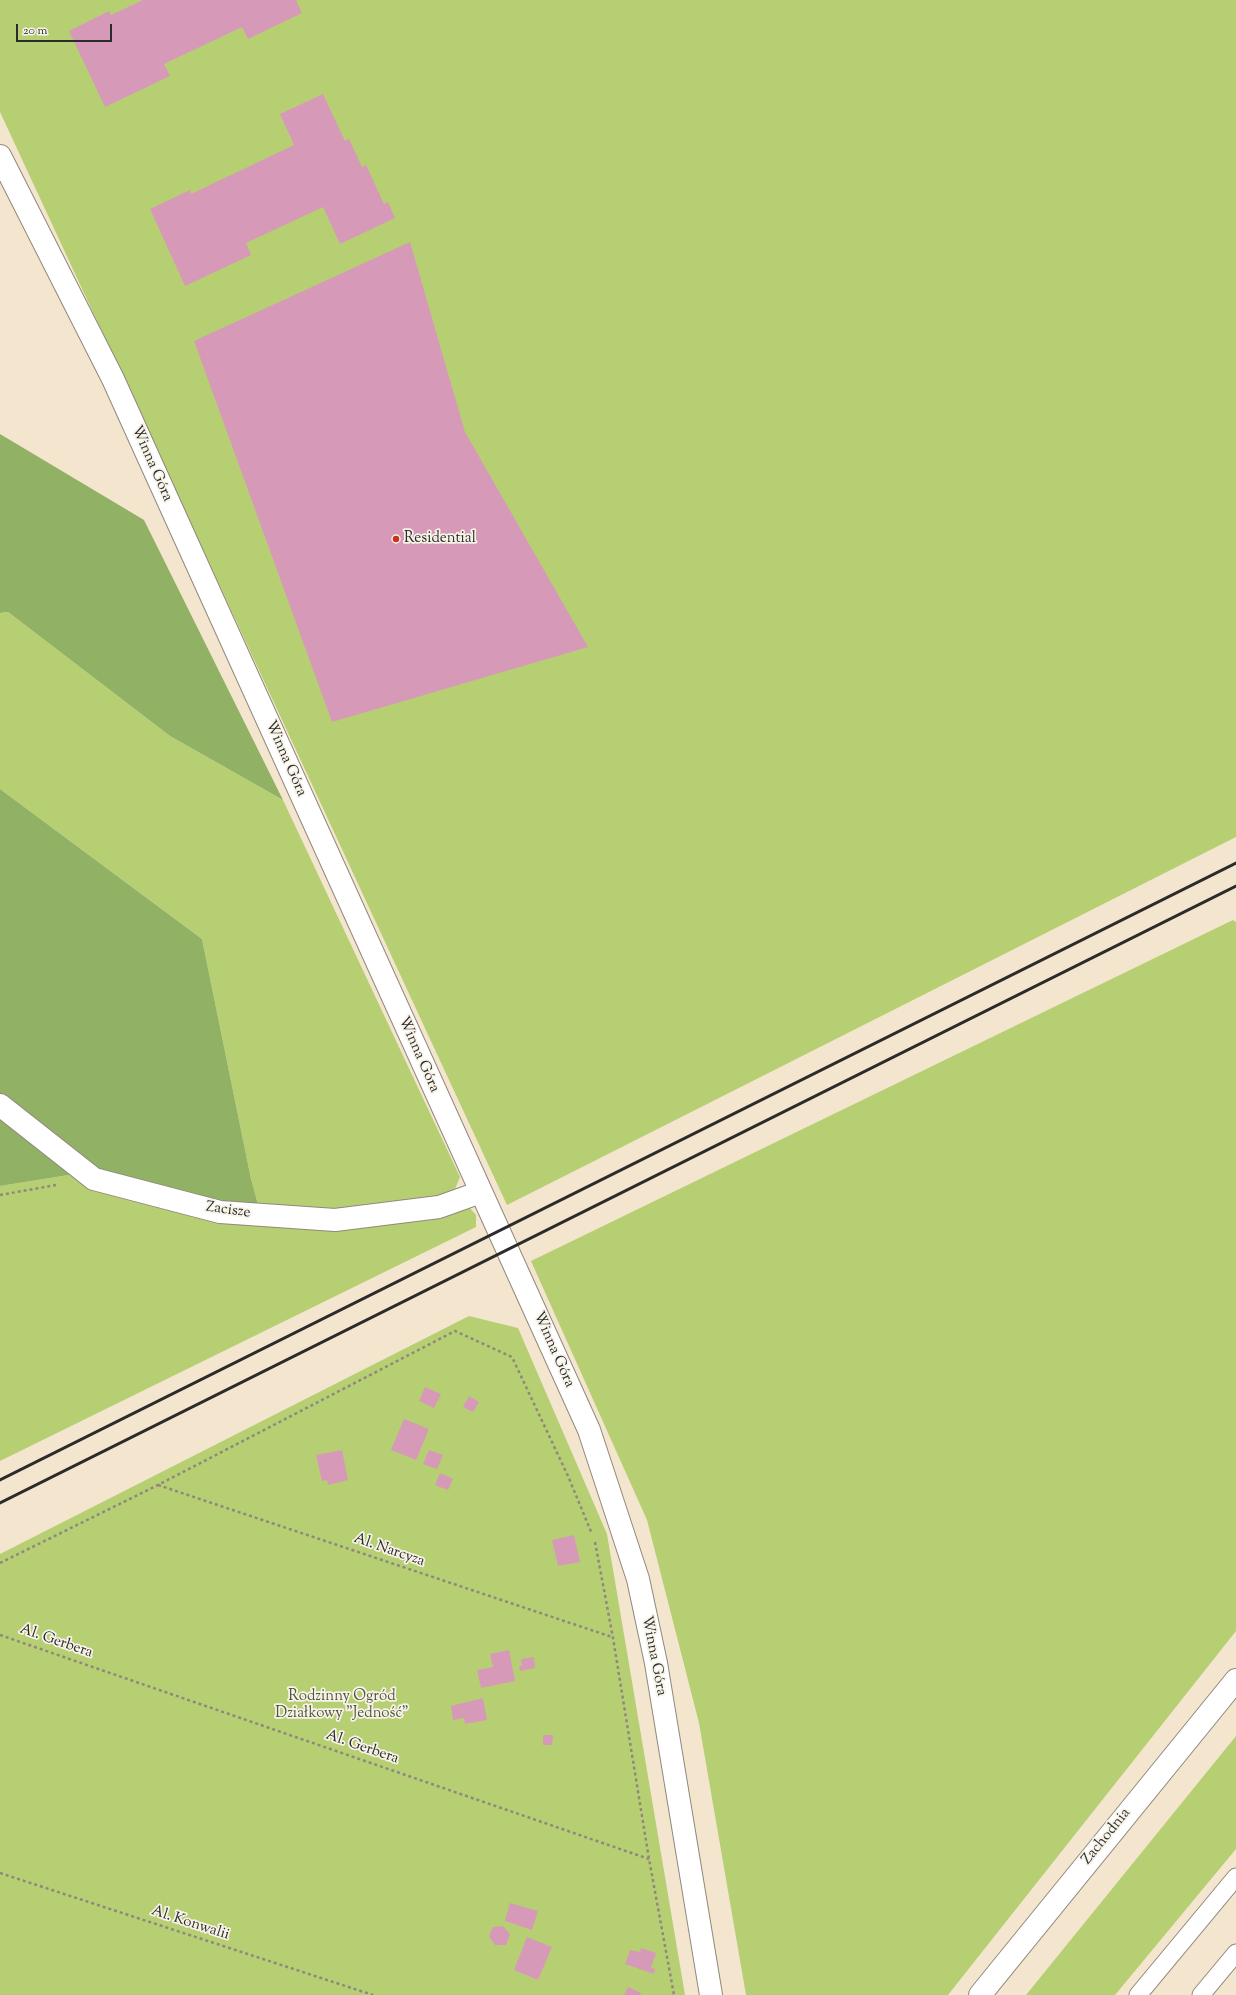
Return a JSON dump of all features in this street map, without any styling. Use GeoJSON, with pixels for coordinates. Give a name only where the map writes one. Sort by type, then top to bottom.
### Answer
{"type":"FeatureCollection","features":[{"type":"Feature","properties":{"kind":"street","name":"Winna Góra"},"geometry":{"type":"LineString","coordinates":[[0,156],[113,379],[589,1430],[638,1579],[656,1664],[710,1995]]}},
{"type":"Feature","properties":{"kind":"street","name":"Zacisze"},"geometry":{"type":"LineString","coordinates":[[0,1105],[94,1179],[220,1212],[335,1220],[439,1207],[481,1192]]}},
{"type":"Feature","properties":{"kind":"street","name":"Zachodnia"},"geometry":{"type":"LineString","coordinates":[[980,1995],[1236,1680]]}},
{"type":"Feature","properties":{"kind":"lane"},"geometry":{"type":"LineString","coordinates":[[1138,1995],[1236,1878]]}},
{"type":"Feature","properties":{"kind":"lane"},"geometry":{"type":"LineString","coordinates":[[1201,1995],[1236,1954]]}},
{"type":"Feature","properties":{"kind":"path"},"geometry":{"type":"LineString","coordinates":[[0,1195],[94,1179]]}},
{"type":"Feature","properties":{"kind":"path"},"geometry":{"type":"LineString","coordinates":[[0,1563],[158,1485],[455,1331],[512,1357],[568,1476],[594,1540],[613,1638],[648,1859],[674,1995]]}},
{"type":"Feature","properties":{"kind":"path","name":"Al. Narcyza"},"geometry":{"type":"LineString","coordinates":[[158,1485],[613,1638]]}},
{"type":"Feature","properties":{"kind":"path","name":"Al. Gerbera"},"geometry":{"type":"LineString","coordinates":[[0,1634],[648,1859]]}},
{"type":"Feature","properties":{"kind":"path","name":"Al. Konwalii"},"geometry":{"type":"LineString","coordinates":[[0,1873],[373,1995]]}},
{"type":"Feature","properties":{"kind":"green space"},"geometry":{"type":"Polygon","coordinates":[[[0,0],[1236,0],[1236,837],[507,1205],[0,112],[0,0]]]}},
{"type":"Feature","properties":{"kind":"green space"},"geometry":{"type":"Polygon","coordinates":[[[0,434],[144,520],[283,800],[170,736],[8,612],[0,613],[0,434]]]}},
{"type":"Feature","properties":{"kind":"green space"},"geometry":{"type":"Polygon","coordinates":[[[8,612],[170,736],[283,800],[460,1177],[455,1189],[439,1199],[335,1212],[259,1208],[251,1179],[202,939],[0,789],[0,613],[8,612]]]}},
{"type":"Feature","properties":{"kind":"green space"},"geometry":{"type":"Polygon","coordinates":[[[0,789],[202,939],[251,1179],[259,1208],[221,1206],[97,1173],[0,1096],[0,789]]]}},
{"type":"Feature","properties":{"kind":"green space"},"geometry":{"type":"Polygon","coordinates":[[[1233,920],[1236,922],[1236,1631],[948,1995],[746,1995],[699,1723],[647,1520],[531,1261],[1233,920]]]}},
{"type":"Feature","properties":{"kind":"green space"},"geometry":{"type":"Polygon","coordinates":[[[0,1116],[75,1174],[0,1186],[0,1116]]]}},
{"type":"Feature","properties":{"kind":"green space"},"geometry":{"type":"Polygon","coordinates":[[[75,1174],[219,1219],[469,1207],[476,1215],[476,1227],[0,1461],[0,1186],[75,1174]]]}},
{"type":"Feature","properties":{"kind":"green space","name":"Rodzinny Ogród Działkowy \"Jedność\""},"geometry":{"type":"Polygon","coordinates":[[[469,1316],[518,1328],[607,1534],[685,1995],[0,1995],[0,1554],[469,1316]]]}},
{"type":"Feature","properties":{"kind":"green space"},"geometry":{"type":"Polygon","coordinates":[[[1236,1736],[1236,1849],[1115,1995],[1026,1995],[1236,1736]]]}},
{"type":"Feature","properties":{"kind":"building"},"geometry":{"type":"Polygon","coordinates":[[[143,0],[296,0],[302,13],[248,39],[242,27],[164,64],[170,76],[105,107],[69,31],[109,11],[111,15],[143,0]]]}},
{"type":"Feature","properties":{"kind":"building"},"geometry":{"type":"Polygon","coordinates":[[[323,94],[345,141],[349,139],[362,167],[366,165],[384,204],[388,202],[395,218],[340,244],[323,207],[246,243],[251,255],[185,286],[150,209],[190,190],[191,194],[294,145],[280,114],[323,94]]]}},
{"type":"Feature","properties":{"kind":"building","name":"Residential"},"geometry":{"type":"Polygon","coordinates":[[[410,242],[465,432],[588,647],[332,722],[194,341],[410,242]]]}},
{"type":"Feature","properties":{"kind":"building"},"geometry":{"type":"Polygon","coordinates":[[[425,1387],[441,1394],[434,1408],[419,1401],[425,1387]]]}},
{"type":"Feature","properties":{"kind":"building"},"geometry":{"type":"Polygon","coordinates":[[[469,1396],[479,1402],[473,1412],[463,1407],[469,1396]]]}},
{"type":"Feature","properties":{"kind":"building"},"geometry":{"type":"Polygon","coordinates":[[[404,1419],[429,1429],[416,1460],[391,1450],[404,1419]]]}},
{"type":"Feature","properties":{"kind":"building"},"geometry":{"type":"Polygon","coordinates":[[[342,1450],[348,1480],[328,1485],[327,1480],[322,1481],[316,1455],[342,1450]]]}},
{"type":"Feature","properties":{"kind":"building"},"geometry":{"type":"Polygon","coordinates":[[[429,1450],[443,1455],[437,1469],[423,1464],[429,1450]]]}},
{"type":"Feature","properties":{"kind":"building"},"geometry":{"type":"Polygon","coordinates":[[[440,1473],[453,1479],[448,1490],[435,1485],[440,1473]]]}},
{"type":"Feature","properties":{"kind":"building"},"geometry":{"type":"Polygon","coordinates":[[[574,1535],[580,1562],[558,1566],[552,1540],[574,1535]]]}},
{"type":"Feature","properties":{"kind":"building"},"geometry":{"type":"Polygon","coordinates":[[[509,1650],[515,1681],[481,1688],[477,1670],[493,1667],[490,1654],[509,1650]]]}},
{"type":"Feature","properties":{"kind":"building"},"geometry":{"type":"Polygon","coordinates":[[[534,1657],[535,1668],[520,1671],[519,1666],[522,1666],[521,1659],[534,1657]]]}},
{"type":"Feature","properties":{"kind":"building"},"geometry":{"type":"Polygon","coordinates":[[[483,1698],[487,1720],[465,1724],[464,1718],[453,1720],[451,1706],[483,1698]]]}},
{"type":"Feature","properties":{"kind":"building"},"geometry":{"type":"Polygon","coordinates":[[[543,1735],[553,1735],[552,1745],[543,1745],[543,1735]]]}},
{"type":"Feature","properties":{"kind":"building"},"geometry":{"type":"Polygon","coordinates":[[[510,1903],[538,1911],[532,1930],[505,1921],[510,1903]]]}},
{"type":"Feature","properties":{"kind":"building"},"geometry":{"type":"Polygon","coordinates":[[[503,1926],[510,1934],[506,1945],[495,1945],[489,1936],[493,1927],[503,1926]]]}},
{"type":"Feature","properties":{"kind":"building"},"geometry":{"type":"Polygon","coordinates":[[[527,1937],[552,1947],[538,1980],[514,1970],[527,1937]]]}},
{"type":"Feature","properties":{"kind":"building"},"geometry":{"type":"Polygon","coordinates":[[[641,1948],[656,1953],[651,1968],[655,1969],[654,1974],[625,1964],[630,1950],[640,1952],[641,1948]]]}},
{"type":"Feature","properties":{"kind":"building"},"geometry":{"type":"Polygon","coordinates":[[[628,1987],[641,1993],[640,1995],[624,1995],[628,1987]]]}},
{"type":"Feature","properties":{"kind":"railway"},"geometry":{"type":"LineString","coordinates":[[0,1480],[1236,863]]}},
{"type":"Feature","properties":{"kind":"railway"},"geometry":{"type":"LineString","coordinates":[[0,1503],[1236,886]]}},
{"type":"Feature","properties":{"kind":"place","name":"Residential"},"geometry":{"type":"Point","coordinates":[396,539]}}]}
